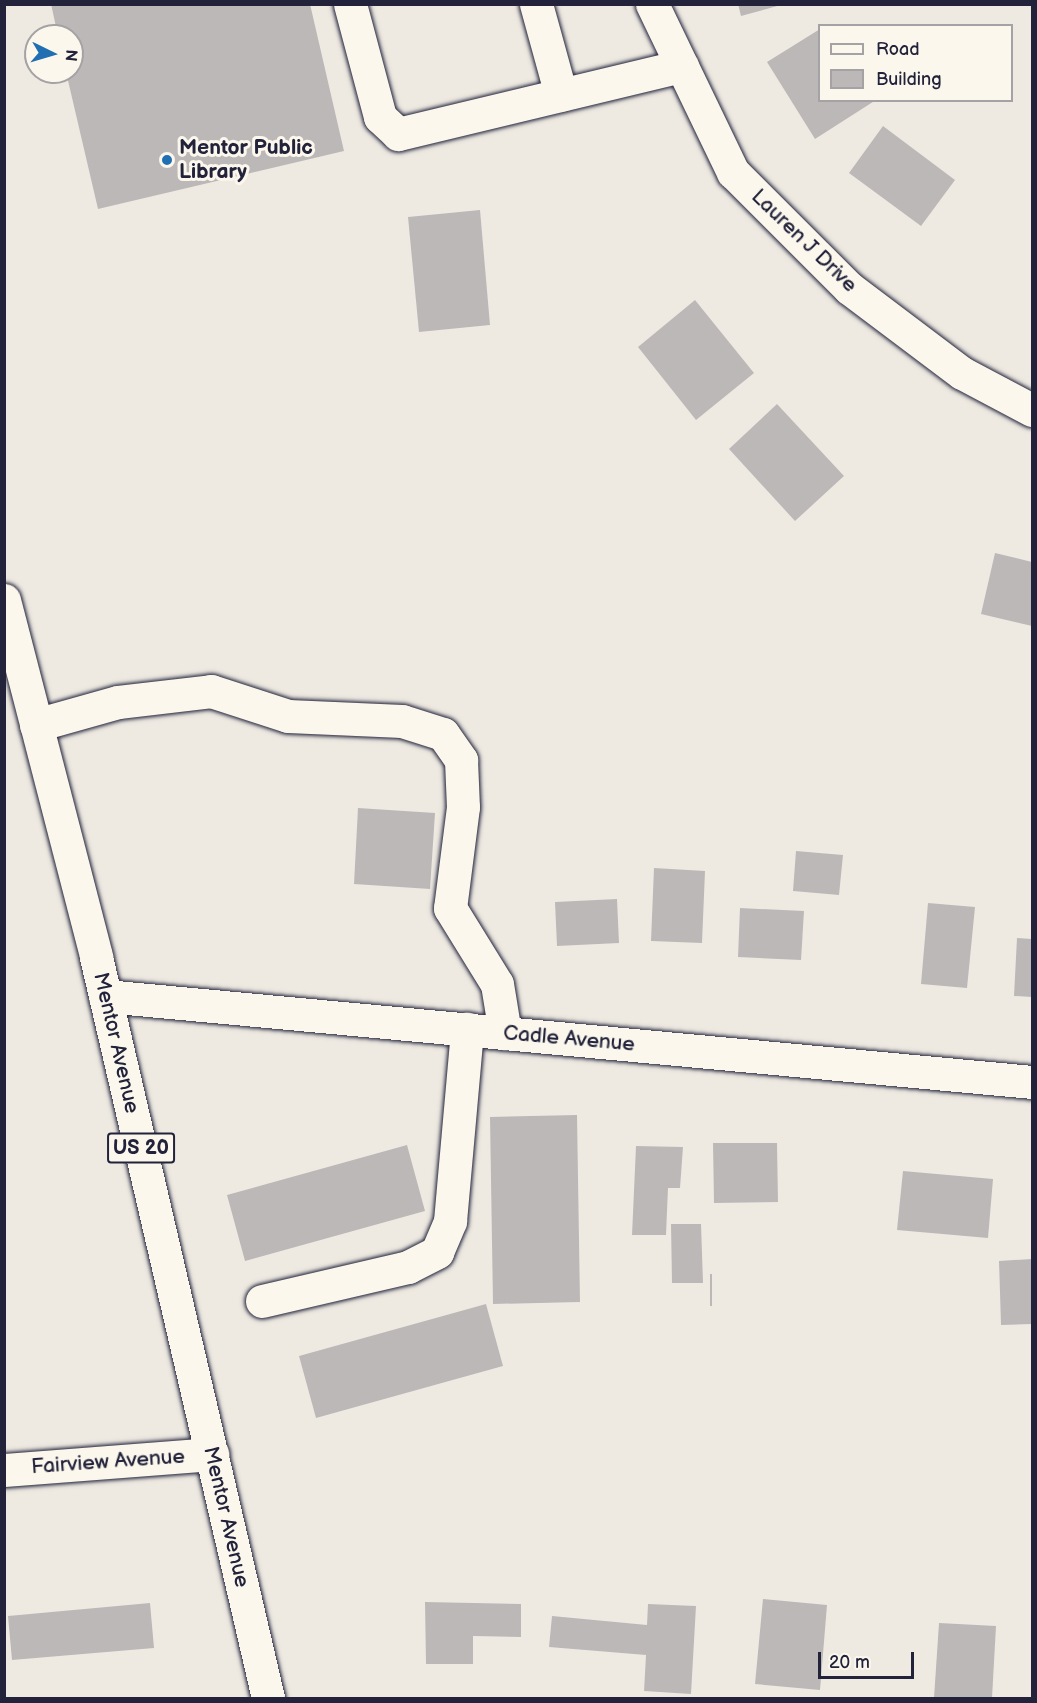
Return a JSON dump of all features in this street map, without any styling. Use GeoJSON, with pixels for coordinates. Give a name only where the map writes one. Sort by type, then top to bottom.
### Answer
{"type":"FeatureCollection","features":[{"type":"Feature","properties":{"kind":"street"},"geometry":{"type":"LineString","coordinates":[[351,4],[380,117],[398,134],[682,66]]}},
{"type":"Feature","properties":{"kind":"street"},"geometry":{"type":"LineString","coordinates":[[536,4],[561,95]]}},
{"type":"Feature","properties":{"kind":"street","name":"Lauren J Drive"},"geometry":{"type":"LineString","coordinates":[[652,4],[733,172],[849,288],[962,373],[1032,410]]}},
{"type":"Feature","properties":{"kind":"street","name":"Mentor Avenue"},"geometry":{"type":"LineString","coordinates":[[4,600],[105,996],[268,1698]]}},
{"type":"Feature","properties":{"kind":"street"},"geometry":{"type":"LineString","coordinates":[[36,725],[118,702],[211,691],[288,716],[402,721],[443,734],[461,760],[463,807],[450,908],[497,984],[505,1032]]}},
{"type":"Feature","properties":{"kind":"street","name":"Cadle Avenue"},"geometry":{"type":"LineString","coordinates":[[105,996],[1032,1082]]}},
{"type":"Feature","properties":{"kind":"street"},"geometry":{"type":"LineString","coordinates":[[261,1301],[408,1267],[437,1252],[450,1221],[467,1029]]}},
{"type":"Feature","properties":{"kind":"street","name":"Fairview Avenue"},"geometry":{"type":"LineString","coordinates":[[4,1470],[212,1454]]}},
{"type":"Feature","properties":{"kind":"building"},"geometry":{"type":"Polygon","coordinates":[[[51,4],[310,4],[344,151],[98,209],[69,84],[84,84],[84,24],[55,24],[51,4]]]}},
{"type":"Feature","properties":{"kind":"building"},"geometry":{"type":"Polygon","coordinates":[[[738,4],[781,4],[781,5],[741,16],[738,4]]]}},
{"type":"Feature","properties":{"kind":"building"},"geometry":{"type":"Polygon","coordinates":[[[818,30],[818,102],[873,102],[815,139],[767,62],[818,30]]]}},
{"type":"Feature","properties":{"kind":"building"},"geometry":{"type":"Polygon","coordinates":[[[883,126],[955,180],[921,226],[849,173],[883,126]]]}},
{"type":"Feature","properties":{"kind":"building"},"geometry":{"type":"Polygon","coordinates":[[[480,210],[490,325],[419,332],[408,217],[480,210]]]}},
{"type":"Feature","properties":{"kind":"building"},"geometry":{"type":"Polygon","coordinates":[[[695,300],[754,373],[696,420],[638,347],[695,300]]]}},
{"type":"Feature","properties":{"kind":"building"},"geometry":{"type":"Polygon","coordinates":[[[777,404],[844,476],[795,521],[729,449],[777,404]]]}},
{"type":"Feature","properties":{"kind":"building"},"geometry":{"type":"Polygon","coordinates":[[[995,553],[1032,562],[1032,626],[981,614],[995,553]]]}},
{"type":"Feature","properties":{"kind":"building"},"geometry":{"type":"Polygon","coordinates":[[[358,808],[435,813],[430,889],[354,884],[358,808]]]}},
{"type":"Feature","properties":{"kind":"building"},"geometry":{"type":"Polygon","coordinates":[[[796,851],[843,855],[839,895],[793,891],[796,851]]]}},
{"type":"Feature","properties":{"kind":"building"},"geometry":{"type":"Polygon","coordinates":[[[654,868],[705,871],[702,943],[651,941],[654,868]]]}},
{"type":"Feature","properties":{"kind":"building"},"geometry":{"type":"Polygon","coordinates":[[[617,899],[619,943],[557,946],[555,902],[617,899]]]}},
{"type":"Feature","properties":{"kind":"building"},"geometry":{"type":"Polygon","coordinates":[[[928,903],[975,907],[967,988],[921,984],[928,903]]]}},
{"type":"Feature","properties":{"kind":"building"},"geometry":{"type":"Polygon","coordinates":[[[740,908],[804,911],[801,960],[738,957],[740,908]]]}},
{"type":"Feature","properties":{"kind":"building"},"geometry":{"type":"Polygon","coordinates":[[[1017,938],[1032,939],[1032,997],[1014,996],[1017,938]]]}},
{"type":"Feature","properties":{"kind":"building"},"geometry":{"type":"Polygon","coordinates":[[[577,1115],[580,1302],[493,1304],[490,1117],[577,1115]]]}},
{"type":"Feature","properties":{"kind":"building"},"geometry":{"type":"Polygon","coordinates":[[[713,1143],[777,1143],[778,1202],[714,1203],[713,1143]]]}},
{"type":"Feature","properties":{"kind":"building"},"geometry":{"type":"Polygon","coordinates":[[[407,1145],[425,1211],[245,1261],[227,1195],[407,1145]]]}},
{"type":"Feature","properties":{"kind":"building"},"geometry":{"type":"Polygon","coordinates":[[[636,1146],[683,1147],[680,1188],[668,1188],[666,1235],[632,1235],[636,1146]]]}},
{"type":"Feature","properties":{"kind":"building"},"geometry":{"type":"Polygon","coordinates":[[[903,1171],[993,1179],[988,1238],[897,1230],[903,1171]]]}},
{"type":"Feature","properties":{"kind":"building"},"geometry":{"type":"Polygon","coordinates":[[[671,1224],[701,1224],[703,1283],[672,1283],[671,1224]]]}},
{"type":"Feature","properties":{"kind":"building"},"geometry":{"type":"Polygon","coordinates":[[[1032,1259],[1032,1324],[1001,1325],[999,1261],[1032,1259]]]}},
{"type":"Feature","properties":{"kind":"building"},"geometry":{"type":"Polygon","coordinates":[[[710,1274],[712,1274],[712,1306],[710,1306],[710,1274]]]}},
{"type":"Feature","properties":{"kind":"building"},"geometry":{"type":"Polygon","coordinates":[[[486,1304],[503,1366],[316,1418],[299,1356],[486,1304]]]}},
{"type":"Feature","properties":{"kind":"building"},"geometry":{"type":"Polygon","coordinates":[[[763,1599],[827,1605],[820,1690],[755,1684],[763,1599]]]}},
{"type":"Feature","properties":{"kind":"building"},"geometry":{"type":"Polygon","coordinates":[[[425,1602],[521,1604],[521,1637],[473,1636],[473,1664],[426,1664],[425,1602]]]}},
{"type":"Feature","properties":{"kind":"building"},"geometry":{"type":"Polygon","coordinates":[[[150,1603],[154,1648],[12,1660],[8,1616],[150,1603]]]}},
{"type":"Feature","properties":{"kind":"building"},"geometry":{"type":"Polygon","coordinates":[[[648,1604],[696,1606],[691,1694],[644,1691],[646,1655],[549,1647],[552,1616],[647,1625],[648,1604]]]}},
{"type":"Feature","properties":{"kind":"building"},"geometry":{"type":"Polygon","coordinates":[[[939,1623],[996,1626],[992,1698],[934,1698],[939,1623]]]}},
{"type":"Feature","properties":{"kind":"place","name":"Mentor Public Library"},"geometry":{"type":"Point","coordinates":[167,160]}}]}
